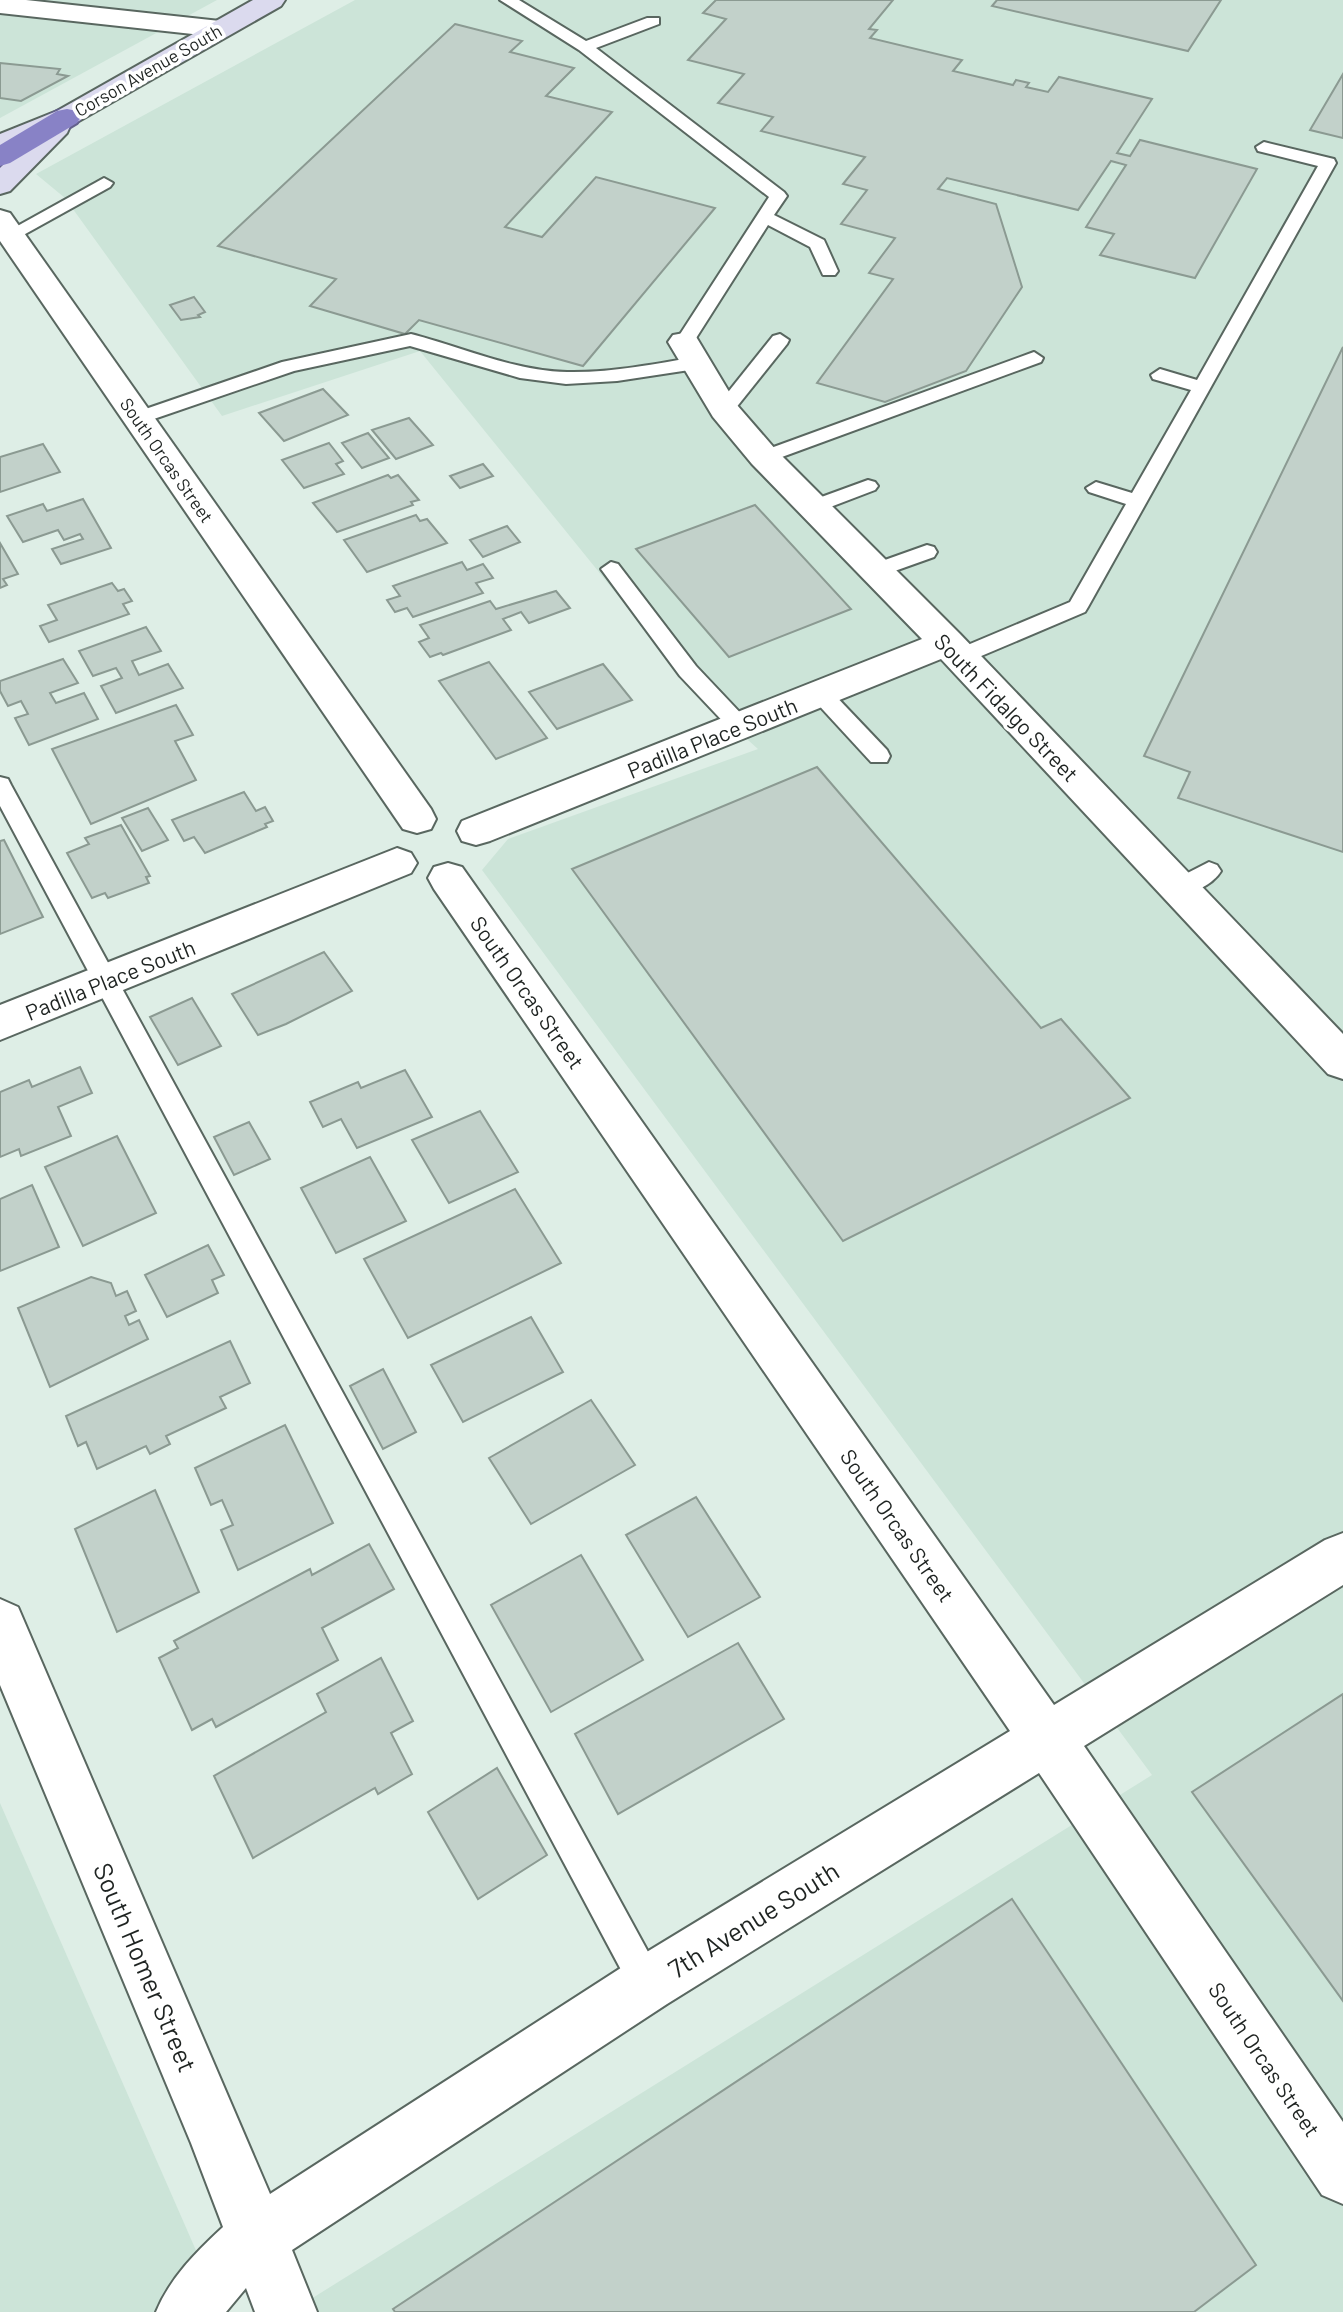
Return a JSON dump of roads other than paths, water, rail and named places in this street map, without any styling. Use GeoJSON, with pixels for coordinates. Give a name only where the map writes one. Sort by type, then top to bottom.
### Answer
{"type":"FeatureCollection","features":[{"type":"Feature","properties":{"kind":"highway"},"geometry":{"type":"LineString","coordinates":[[0,157],[67,117]]}},
{"type":"Feature","properties":{"kind":"main road","name":"Corson Avenue South"},"geometry":{"type":"LineString","coordinates":[[0,144],[67,117],[272,0]]}},
{"type":"Feature","properties":{"kind":"main road","name":"Corson Avenue South"},"geometry":{"type":"LineString","coordinates":[[0,185],[67,117]]}},
{"type":"Feature","properties":{"kind":"street"},"geometry":{"type":"LineString","coordinates":[[0,5],[220,29]]}},
{"type":"Feature","properties":{"kind":"street","name":"South Orcas Street"},"geometry":{"type":"LineString","coordinates":[[6,226],[417,819]]}},
{"type":"Feature","properties":{"kind":"street","name":"South Fidalgo Street"},"geometry":{"type":"LineString","coordinates":[[690,353],[724,410],[764,457],[953,650],[1193,879],[1343,1062]]}},
{"type":"Feature","properties":{"kind":"street","name":"Padilla Place South"},"geometry":{"type":"LineString","coordinates":[[476,831],[821,694],[953,650]]}},
{"type":"Feature","properties":{"kind":"street"},"geometry":{"type":"LineString","coordinates":[[435,814],[462,819],[476,831],[481,845],[479,855],[472,865],[448,878],[419,877],[397,863],[393,853],[399,832],[417,819],[435,814]]}},
{"type":"Feature","properties":{"kind":"street","name":"Padilla Place South"},"geometry":{"type":"LineString","coordinates":[[0,1023],[397,863]]}},
{"type":"Feature","properties":{"kind":"street","name":"South Orcas Street"},"geometry":{"type":"LineString","coordinates":[[448,878],[1046,1737],[1343,2174]]}},
{"type":"Feature","properties":{"kind":"street","name":"7th Avenue South"},"geometry":{"type":"LineString","coordinates":[[187,2312],[221,2270],[258,2237],[647,1984],[1343,1557]]}},
{"type":"Feature","properties":{"kind":"street","name":"South Homer Street"},"geometry":{"type":"LineString","coordinates":[[0,1624],[220,2141],[286,2312]]}},
{"type":"Feature","properties":{"kind":"lane"},"geometry":{"type":"LineString","coordinates":[[138,418],[289,366],[411,340],[520,372],[566,378],[617,375],[690,353],[778,196],[585,47],[508,0]]}},
{"type":"Feature","properties":{"kind":"lane"},"geometry":{"type":"LineString","coordinates":[[585,47],[653,21]]}},
{"type":"Feature","properties":{"kind":"lane"},"geometry":{"type":"LineString","coordinates":[[953,650],[1078,607],[1328,163],[1264,147]]}},
{"type":"Feature","properties":{"kind":"lane"},"geometry":{"type":"LineString","coordinates":[[6,226],[104,183]]}},
{"type":"Feature","properties":{"kind":"lane"},"geometry":{"type":"LineString","coordinates":[[765,217],[818,244],[829,271]]}},
{"type":"Feature","properties":{"kind":"lane"},"geometry":{"type":"LineString","coordinates":[[724,410],[780,340]]}},
{"type":"Feature","properties":{"kind":"lane"},"geometry":{"type":"LineString","coordinates":[[764,457],[1034,358]]}},
{"type":"Feature","properties":{"kind":"lane"},"geometry":{"type":"LineString","coordinates":[[1160,375],[1202,387]]}},
{"type":"Feature","properties":{"kind":"lane"},"geometry":{"type":"LineString","coordinates":[[812,508],[868,486]]}},
{"type":"Feature","properties":{"kind":"lane"},"geometry":{"type":"LineString","coordinates":[[1096,488],[1138,501]]}},
{"type":"Feature","properties":{"kind":"lane"},"geometry":{"type":"LineString","coordinates":[[875,571],[927,552]]}},
{"type":"Feature","properties":{"kind":"lane"},"geometry":{"type":"LineString","coordinates":[[611,569],[688,671],[740,726]]}},
{"type":"Feature","properties":{"kind":"lane"},"geometry":{"type":"LineString","coordinates":[[821,694],[879,756]]}},
{"type":"Feature","properties":{"kind":"lane"},"geometry":{"type":"LineString","coordinates":[[0,785],[647,1984]]}}]}
